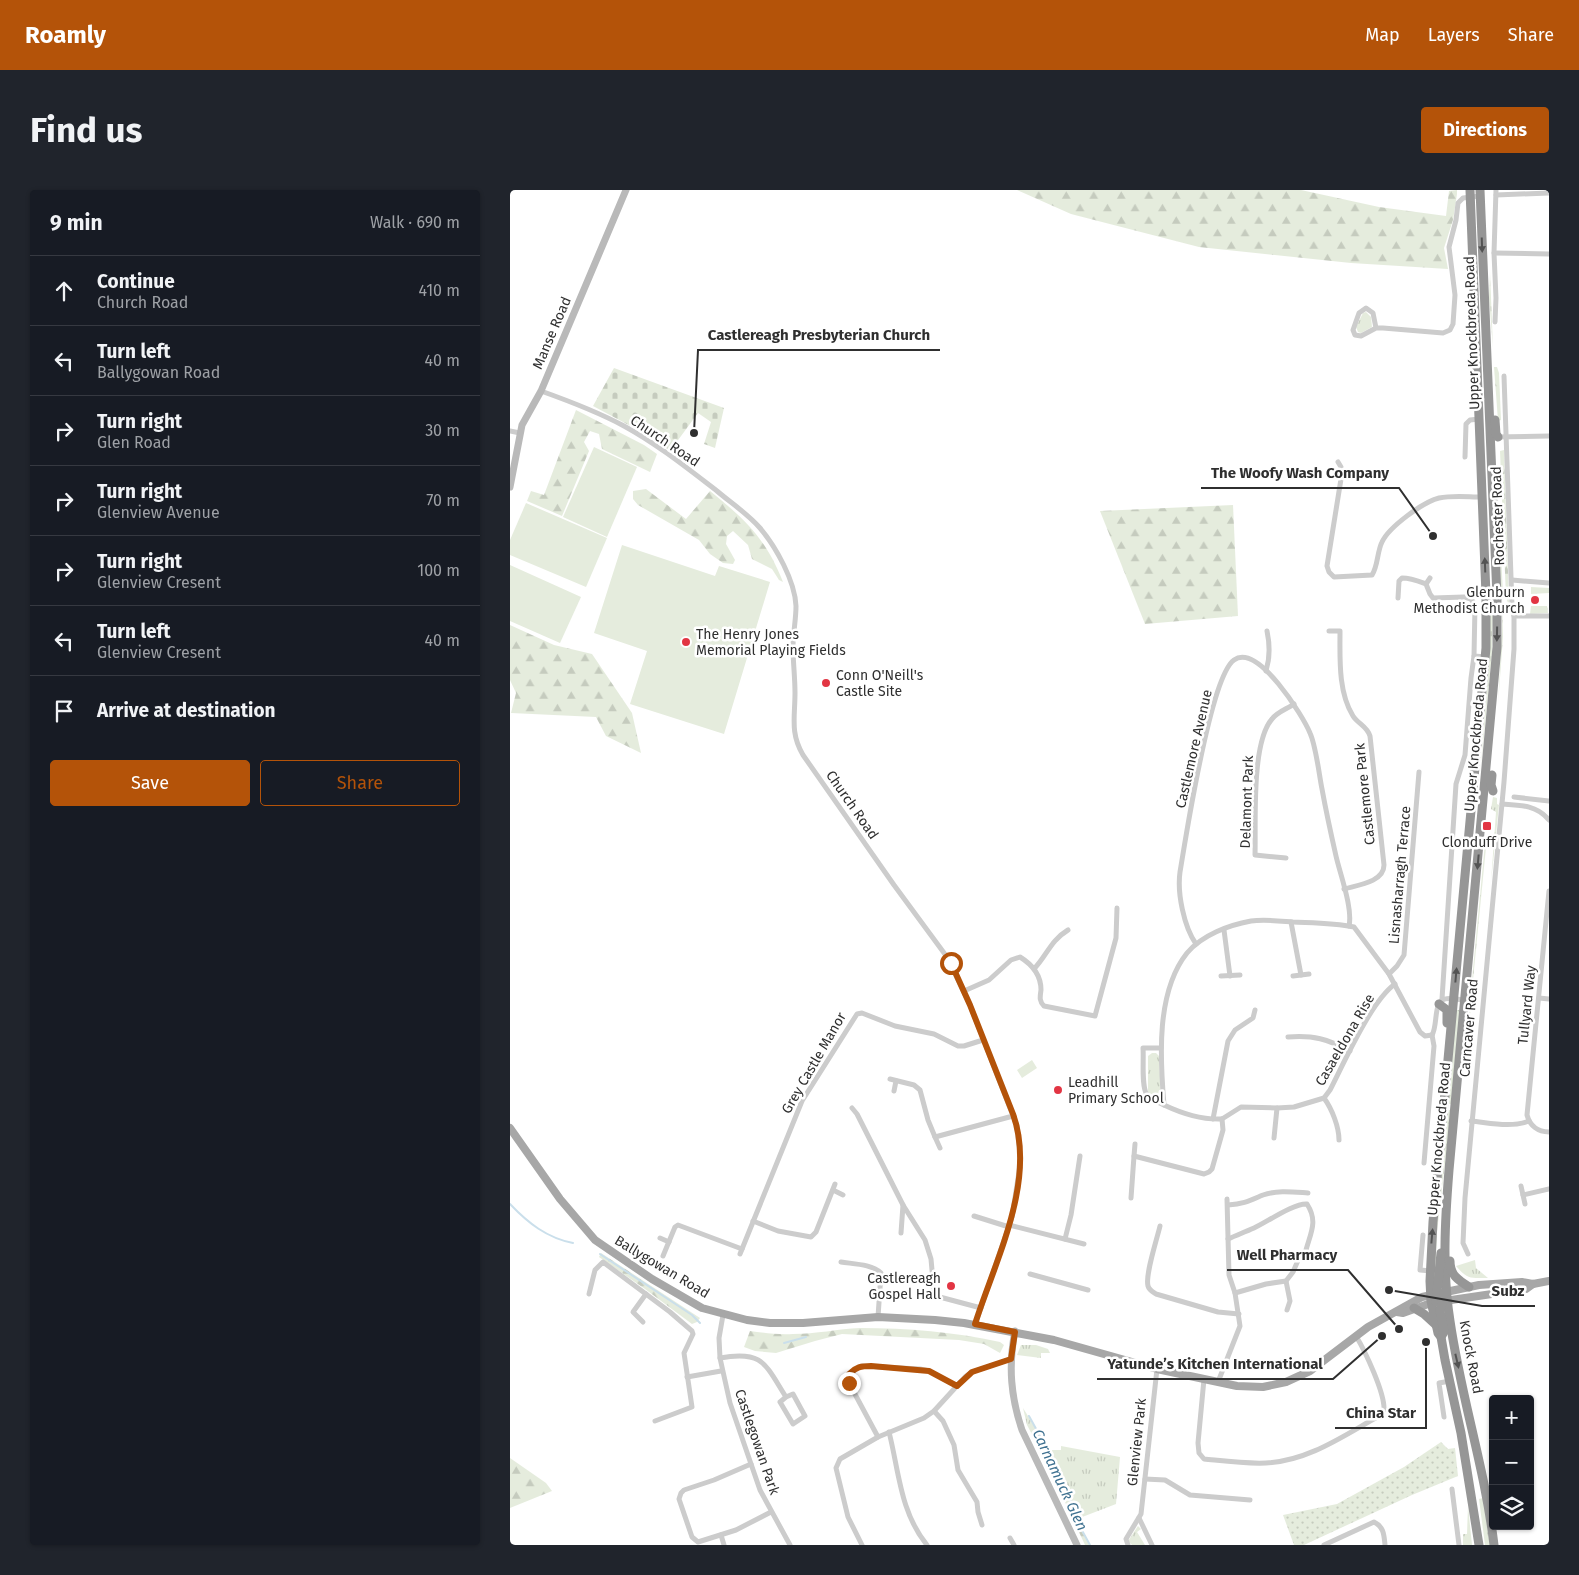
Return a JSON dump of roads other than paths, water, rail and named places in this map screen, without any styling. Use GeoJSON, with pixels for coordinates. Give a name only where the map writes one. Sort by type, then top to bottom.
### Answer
{"type":"FeatureCollection","features":[{"type":"Feature","properties":{"kind":"highway","name":"Upper Knockbreda Road"},"geometry":{"type":"LineString","coordinates":[[1440,1295],[1430,1271],[1486,657],[1486,610],[1470,193]]}},
{"type":"Feature","properties":{"kind":"highway","name":"Upper Knockbreda Road"},"geometry":{"type":"LineString","coordinates":[[1440,1295],[1465,1000],[1494,791],[1493,696],[1497,622],[1498,437],[1488,390],[1480,193]]}},
{"type":"Feature","properties":{"kind":"highway"},"geometry":{"type":"LineString","coordinates":[[1441,1002],[1448,1012],[1441,1091],[1443,1117]]}},
{"type":"Feature","properties":{"kind":"highway"},"geometry":{"type":"LineString","coordinates":[[1454,1118],[1459,1125],[1452,1203],[1450,1266],[1454,1276],[1469,1287]]}},
{"type":"Feature","properties":{"kind":"highway"},"geometry":{"type":"LineString","coordinates":[[1441,1337],[1444,1332],[1440,1310],[1439,1268],[1446,1220]]}},
{"type":"Feature","properties":{"kind":"highway","name":"Knock Road"},"geometry":{"type":"LineString","coordinates":[[1440,1295],[1436,1325],[1441,1337],[1472,1492],[1479,1545]]}},
{"type":"Feature","properties":{"kind":"highway","name":"Knock Road"},"geometry":{"type":"LineString","coordinates":[[1440,1295],[1480,1470],[1494,1545]]}},
{"type":"Feature","properties":{"kind":"highway"},"geometry":{"type":"LineString","coordinates":[[1414,1308],[1436,1325]]}},
{"type":"Feature","properties":{"kind":"highway"},"geometry":{"type":"LineString","coordinates":[[1472,1492],[1472,1474],[1480,1470]]}},
{"type":"Feature","properties":{"kind":"main road","name":"Ballygowan Road"},"geometry":{"type":"LineString","coordinates":[[510,1128],[559,1197],[595,1240],[678,1295],[702,1308],[747,1320],[770,1323],[803,1323],[878,1317],[975,1324],[1054,1340],[1157,1369],[1250,1387],[1286,1382],[1310,1371],[1373,1324],[1397,1312],[1402,1307],[1440,1295]]}},
{"type":"Feature","properties":{"kind":"main road"},"geometry":{"type":"LineString","coordinates":[[1440,1295],[1469,1287],[1521,1282],[1533,1284],[1549,1281]]}},
{"type":"Feature","properties":{"kind":"main road"},"geometry":{"type":"LineString","coordinates":[[1440,1295],[1526,1289],[1533,1284]]}},
{"type":"Feature","properties":{"kind":"main road","name":"Ballygowan Road"},"geometry":{"type":"LineString","coordinates":[[1397,1312],[1414,1308],[1440,1295]]}},
{"type":"Feature","properties":{"kind":"street","name":"Manse Road"},"geometry":{"type":"LineString","coordinates":[[510,487],[520,433],[525,419],[541,391],[626,190]]}},
{"type":"Feature","properties":{"kind":"street"},"geometry":{"type":"LineString","coordinates":[[1495,322],[1494,252],[1496,192],[1549,193]]}},
{"type":"Feature","properties":{"kind":"street"},"geometry":{"type":"LineString","coordinates":[[1376,328],[1373,313],[1366,308],[1359,313],[1353,330],[1355,335],[1361,336],[1376,328],[1443,333],[1450,330],[1453,324],[1455,295],[1449,247],[1458,203],[1461,198],[1470,193],[1480,193]]}},
{"type":"Feature","properties":{"kind":"street"},"geometry":{"type":"LineString","coordinates":[[1494,252],[1549,254]]}},
{"type":"Feature","properties":{"kind":"street","name":"Rochester Road"},"geometry":{"type":"LineString","coordinates":[[1502,804],[1494,791],[1514,649],[1512,580],[1498,437],[1504,376]]}},
{"type":"Feature","properties":{"kind":"street","name":"Church Road"},"geometry":{"type":"LineString","coordinates":[[541,391],[558,396],[606,417],[642,436],[694,474],[759,527],[768,539],[790,580],[796,599],[793,648],[795,684],[793,725],[799,747],[894,885],[944,951],[964,991],[1017,1126],[1020,1155],[1018,1180],[1009,1226],[975,1324]]}},
{"type":"Feature","properties":{"kind":"street","name":"Upper Knockbreda Road"},"geometry":{"type":"LineString","coordinates":[[1465,457],[1466,424],[1470,420],[1479,419]]}},
{"type":"Feature","properties":{"kind":"street"},"geometry":{"type":"LineString","coordinates":[[510,431],[520,433]]}},
{"type":"Feature","properties":{"kind":"street"},"geometry":{"type":"LineString","coordinates":[[1498,437],[1549,436]]}},
{"type":"Feature","properties":{"kind":"street"},"geometry":{"type":"LineString","coordinates":[[1338,462],[1341,473],[1327,566],[1329,572],[1334,577],[1366,577],[1374,573],[1378,554],[1385,537],[1425,504],[1442,498],[1482,496]]}},
{"type":"Feature","properties":{"kind":"street"},"geometry":{"type":"LineString","coordinates":[[1398,598],[1399,580],[1402,578],[1412,578],[1418,583],[1426,584],[1430,578]]}},
{"type":"Feature","properties":{"kind":"street"},"geometry":{"type":"LineString","coordinates":[[1512,580],[1549,582]]}},
{"type":"Feature","properties":{"kind":"street","name":"Upper Knockbreda Road"},"geometry":{"type":"LineString","coordinates":[[1424,1163],[1434,1046],[1432,1035],[1436,1028],[1441,1002],[1456,784],[1465,756],[1474,656],[1475,605],[1472,600],[1464,597],[1434,598],[1426,584]]}},
{"type":"Feature","properties":{"kind":"street"},"geometry":{"type":"LineString","coordinates":[[1514,616],[1549,616]]}},
{"type":"Feature","properties":{"kind":"street"},"geometry":{"type":"LineString","coordinates":[[1266,671],[1269,662],[1270,642],[1267,631]]}},
{"type":"Feature","properties":{"kind":"street","name":"Castlemore Park"},"geometry":{"type":"LineString","coordinates":[[1329,631],[1340,631],[1340,666],[1347,699],[1354,717],[1365,726],[1369,733],[1384,864],[1383,871],[1379,877],[1344,889]]}},
{"type":"Feature","properties":{"kind":"street","name":"Upper Knockbreda Road"},"geometry":{"type":"LineString","coordinates":[[1474,656],[1486,657]]}},
{"type":"Feature","properties":{"kind":"street","name":"Castlemore Avenue"},"geometry":{"type":"LineString","coordinates":[[1196,944],[1192,938],[1178,885],[1195,786],[1211,716],[1221,683],[1228,668],[1234,660],[1240,658],[1247,658],[1266,671],[1280,684],[1311,734],[1349,914],[1349,926]]}},
{"type":"Feature","properties":{"kind":"street","name":"Delamont Park"},"geometry":{"type":"LineString","coordinates":[[1286,858],[1255,855],[1258,758],[1261,741],[1267,726],[1278,713],[1294,704]]}},
{"type":"Feature","properties":{"kind":"street","name":"Lisnasharragh Terrace"},"geometry":{"type":"LineString","coordinates":[[1389,974],[1404,955],[1419,772]]}},
{"type":"Feature","properties":{"kind":"street"},"geometry":{"type":"LineString","coordinates":[[1474,789],[1494,791]]}},
{"type":"Feature","properties":{"kind":"street"},"geometry":{"type":"LineString","coordinates":[[1514,796],[1549,801]]}},
{"type":"Feature","properties":{"kind":"street"},"geometry":{"type":"LineString","coordinates":[[1524,806],[1526,798]]}},
{"type":"Feature","properties":{"kind":"street"},"geometry":{"type":"LineString","coordinates":[[1502,804],[1537,809],[1549,820]]}},
{"type":"Feature","properties":{"kind":"street","name":"Carncaver Road"},"geometry":{"type":"LineString","coordinates":[[1468,1254],[1463,1243],[1471,1121],[1502,804]]}},
{"type":"Feature","properties":{"kind":"street","name":"Tullyard Way"},"geometry":{"type":"LineString","coordinates":[[1529,1121],[1527,1115],[1549,890]]}},
{"type":"Feature","properties":{"kind":"street"},"geometry":{"type":"LineString","coordinates":[[1095,1016],[1116,938],[1117,908]]}},
{"type":"Feature","properties":{"kind":"street"},"geometry":{"type":"LineString","coordinates":[[1164,1105],[1161,1048],[1169,987],[1187,953],[1196,944],[1224,930],[1252,921],[1291,922],[1349,926],[1354,928],[1359,932],[1389,974],[1420,1032],[1425,1036],[1432,1035]]}},
{"type":"Feature","properties":{"kind":"street"},"geometry":{"type":"LineString","coordinates":[[1291,922],[1301,975]]}},
{"type":"Feature","properties":{"kind":"street"},"geometry":{"type":"LineString","coordinates":[[1034,968],[1045,956],[1053,941],[1068,930]]}},
{"type":"Feature","properties":{"kind":"street"},"geometry":{"type":"LineString","coordinates":[[1224,930],[1230,976]]}},
{"type":"Feature","properties":{"kind":"street"},"geometry":{"type":"LineString","coordinates":[[964,991],[989,980],[1014,958],[1020,958],[1034,968],[1040,982],[1040,1001],[1044,1006],[1102,1018]]}},
{"type":"Feature","properties":{"kind":"street"},"geometry":{"type":"LineString","coordinates":[[1293,976],[1309,974]]}},
{"type":"Feature","properties":{"kind":"street"},"geometry":{"type":"LineString","coordinates":[[1221,976],[1240,975]]}},
{"type":"Feature","properties":{"kind":"street","name":"Casaeldona Rise"},"geometry":{"type":"LineString","coordinates":[[1222,1119],[1241,1107],[1294,1107],[1324,1098],[1369,1016],[1388,990],[1395,984]]}},
{"type":"Feature","properties":{"kind":"street"},"geometry":{"type":"LineString","coordinates":[[1538,998],[1549,999]]}},
{"type":"Feature","properties":{"kind":"street"},"geometry":{"type":"LineString","coordinates":[[1441,1002],[1454,999],[1465,1000]]}},
{"type":"Feature","properties":{"kind":"street"},"geometry":{"type":"LineString","coordinates":[[1213,1119],[1228,1040],[1235,1030],[1253,1018],[1255,1010]]}},
{"type":"Feature","properties":{"kind":"street","name":"Grey Castle Manor"},"geometry":{"type":"LineString","coordinates":[[669,1242],[675,1227],[678,1225],[741,1251],[802,1101],[857,1014],[862,1013],[895,1026],[934,1034],[958,1046],[983,1040]]}},
{"type":"Feature","properties":{"kind":"street"},"geometry":{"type":"LineString","coordinates":[[1288,1037],[1318,1037],[1330,1040],[1350,1051]]}},
{"type":"Feature","properties":{"kind":"street"},"geometry":{"type":"LineString","coordinates":[[1134,1156],[1204,1174],[1212,1168],[1223,1130],[1222,1119],[1185,1114],[1151,1099],[1146,1094],[1144,1083],[1144,1048],[1161,1048]]}},
{"type":"Feature","properties":{"kind":"street"},"geometry":{"type":"LineString","coordinates":[[894,1092],[893,1080],[914,1085],[920,1090],[928,1120],[940,1148]]}},
{"type":"Feature","properties":{"kind":"street"},"geometry":{"type":"LineString","coordinates":[[1324,1098],[1329,1105],[1339,1133],[1339,1140]]}},
{"type":"Feature","properties":{"kind":"street"},"geometry":{"type":"LineString","coordinates":[[852,1108],[857,1114],[903,1205],[921,1232],[929,1249],[936,1296],[981,1308]]}},
{"type":"Feature","properties":{"kind":"street"},"geometry":{"type":"LineString","coordinates":[[1274,1138],[1277,1108]]}},
{"type":"Feature","properties":{"kind":"street"},"geometry":{"type":"LineString","coordinates":[[936,1137],[1013,1116]]}},
{"type":"Feature","properties":{"kind":"street"},"geometry":{"type":"LineString","coordinates":[[1471,1121],[1512,1125],[1519,1125],[1529,1121],[1537,1129],[1549,1132]]}},
{"type":"Feature","properties":{"kind":"street"},"geometry":{"type":"LineString","coordinates":[[1131,1198],[1135,1144]]}},
{"type":"Feature","properties":{"kind":"street"},"geometry":{"type":"LineString","coordinates":[[1065,1239],[1071,1215],[1080,1156]]}},
{"type":"Feature","properties":{"kind":"street"},"geometry":{"type":"LineString","coordinates":[[753,1221],[778,1230],[811,1237],[816,1232],[835,1184]]}},
{"type":"Feature","properties":{"kind":"street"},"geometry":{"type":"LineString","coordinates":[[1521,1186],[1525,1204]]}},
{"type":"Feature","properties":{"kind":"street"},"geometry":{"type":"LineString","coordinates":[[1523,1195],[1549,1189]]}},
{"type":"Feature","properties":{"kind":"street"},"geometry":{"type":"LineString","coordinates":[[833,1190],[843,1194]]}},
{"type":"Feature","properties":{"kind":"street"},"geometry":{"type":"LineString","coordinates":[[1218,1382],[1240,1326],[1235,1293],[1229,1275],[1227,1202],[1242,1204],[1272,1194],[1288,1192],[1308,1193]]}},
{"type":"Feature","properties":{"kind":"street"},"geometry":{"type":"LineString","coordinates":[[1228,1239],[1303,1204],[1307,1204],[1314,1220],[1306,1250]]}},
{"type":"Feature","properties":{"kind":"street"},"geometry":{"type":"LineString","coordinates":[[901,1232],[903,1205]]}},
{"type":"Feature","properties":{"kind":"street"},"geometry":{"type":"LineString","coordinates":[[974,1216],[1084,1244]]}},
{"type":"Feature","properties":{"kind":"street"},"geometry":{"type":"LineString","coordinates":[[1160,1226],[1148,1275],[1150,1290],[1156,1294],[1218,1312],[1239,1314]]}},
{"type":"Feature","properties":{"kind":"street","name":"Upper Knockbreda Road"},"geometry":{"type":"LineString","coordinates":[[1423,1235],[1420,1270],[1430,1271]]}},
{"type":"Feature","properties":{"kind":"street"},"geometry":{"type":"LineString","coordinates":[[660,1238],[669,1242],[663,1256]]}},
{"type":"Feature","properties":{"kind":"street"},"geometry":{"type":"LineString","coordinates":[[1287,1310],[1290,1301],[1286,1282],[1299,1258]]}},
{"type":"Feature","properties":{"kind":"street"},"geometry":{"type":"LineString","coordinates":[[589,1294],[595,1270],[602,1262],[692,1331],[693,1334],[684,1353],[692,1407],[655,1421]]}},
{"type":"Feature","properties":{"kind":"street"},"geometry":{"type":"LineString","coordinates":[[841,1262],[871,1267],[881,1273],[878,1317]]}},
{"type":"Feature","properties":{"kind":"street"},"geometry":{"type":"LineString","coordinates":[[1030,1274],[1088,1290]]}},
{"type":"Feature","properties":{"kind":"street"},"geometry":{"type":"LineString","coordinates":[[1235,1293],[1266,1284],[1286,1282]]}},
{"type":"Feature","properties":{"kind":"street"},"geometry":{"type":"LineString","coordinates":[[643,1322],[632,1312],[646,1294]]}},
{"type":"Feature","properties":{"kind":"street","name":"Castlegowan Park"},"geometry":{"type":"LineString","coordinates":[[723,1315],[720,1338],[722,1371],[750,1464],[760,1490],[790,1545]]}},
{"type":"Feature","properties":{"kind":"street"},"geometry":{"type":"LineString","coordinates":[[1015,1332],[1011,1359],[1012,1394],[1022,1430],[1077,1545]]}},
{"type":"Feature","properties":{"kind":"street"},"geometry":{"type":"LineString","coordinates":[[1204,1379],[1198,1443],[1199,1454],[1204,1459],[1264,1463],[1306,1454],[1318,1450],[1379,1416],[1384,1410],[1383,1399],[1362,1346],[1356,1336]]}},
{"type":"Feature","properties":{"kind":"street"},"geometry":{"type":"LineString","coordinates":[[720,1358],[744,1355],[762,1362],[770,1369],[786,1397]]}},
{"type":"Feature","properties":{"kind":"street"},"geometry":{"type":"LineString","coordinates":[[862,1545],[848,1517],[836,1468],[840,1459],[878,1437],[924,1418],[934,1411],[972,1372],[1011,1359]]}},
{"type":"Feature","properties":{"kind":"street"},"geometry":{"type":"LineString","coordinates":[[878,1437],[849,1383],[849,1374],[856,1368],[871,1366],[920,1369],[929,1371],[957,1386]]}},
{"type":"Feature","properties":{"kind":"street","name":"Glenview Park"},"geometry":{"type":"LineString","coordinates":[[1128,1545],[1126,1538],[1139,1518],[1157,1369]]}},
{"type":"Feature","properties":{"kind":"street"},"geometry":{"type":"LineString","coordinates":[[687,1377],[722,1371]]}},
{"type":"Feature","properties":{"kind":"street","name":"Knock Road"},"geometry":{"type":"LineString","coordinates":[[1444,1417],[1439,1383],[1450,1381]]}},
{"type":"Feature","properties":{"kind":"street"},"geometry":{"type":"LineString","coordinates":[[793,1394],[805,1416],[793,1424],[780,1402],[786,1397],[793,1394]]}},
{"type":"Feature","properties":{"kind":"street"},"geometry":{"type":"LineString","coordinates":[[934,1411],[943,1421],[954,1445],[958,1470],[977,1502],[982,1525]]}},
{"type":"Feature","properties":{"kind":"street"},"geometry":{"type":"LineString","coordinates":[[889,1432],[904,1506],[913,1526],[927,1545]]}},
{"type":"Feature","properties":{"kind":"street"},"geometry":{"type":"LineString","coordinates":[[750,1464],[680,1493],[679,1499],[692,1537],[698,1542],[722,1535],[771,1512]]}},
{"type":"Feature","properties":{"kind":"street"},"geometry":{"type":"LineString","coordinates":[[1145,1479],[1165,1480],[1190,1495],[1250,1500]]}},
{"type":"Feature","properties":{"kind":"street"},"geometry":{"type":"LineString","coordinates":[[1452,1488],[1459,1545]]}},
{"type":"Feature","properties":{"kind":"street"},"geometry":{"type":"LineString","coordinates":[[1139,1518],[1152,1545]]}},
{"type":"Feature","properties":{"kind":"street"},"geometry":{"type":"LineString","coordinates":[[1324,1545],[1374,1522],[1382,1528],[1385,1545]]}},
{"type":"Feature","properties":{"kind":"street"},"geometry":{"type":"LineString","coordinates":[[722,1535],[724,1545]]}},
{"type":"Feature","properties":{"kind":"street"},"geometry":{"type":"LineString","coordinates":[[1010,1538],[1014,1545]]}},
{"type":"Feature","properties":{"kind":"waterway","name":"Carnamuck Glen"},"geometry":{"type":"LineString","coordinates":[[510,1204],[538,1229],[573,1243]]}},
{"type":"Feature","properties":{"kind":"waterway","name":"Carnamuck Glen"},"geometry":{"type":"LineString","coordinates":[[600,1254],[692,1315],[700,1323]]}},
{"type":"Feature","properties":{"kind":"waterway","name":"Carnamuck Glen"},"geometry":{"type":"LineString","coordinates":[[784,1343],[806,1337]]}},
{"type":"Feature","properties":{"kind":"waterway","name":"Carnamuck Glen"},"geometry":{"type":"LineString","coordinates":[[1029,1416],[1056,1465],[1070,1498],[1073,1514],[1090,1545]]}},
{"type":"Feature","properties":{"kind":"place","name":"Castlereagh Presbyterian Church"},"geometry":{"type":"Point","coordinates":[694,433]}},
{"type":"Feature","properties":{"kind":"place","name":"The Woofy Wash Company"},"geometry":{"type":"Point","coordinates":[1433,536]}},
{"type":"Feature","properties":{"kind":"place","name":"Glenburn Methodist Church"},"geometry":{"type":"Point","coordinates":[1535,600]}},
{"type":"Feature","properties":{"kind":"place","name":"The Henry Jones Memorial Playing Fields"},"geometry":{"type":"Point","coordinates":[686,642]}},
{"type":"Feature","properties":{"kind":"place","name":"Conn O'Neill's Castle Site"},"geometry":{"type":"Point","coordinates":[826,683]}},
{"type":"Feature","properties":{"kind":"place","name":"Clonduff Drive"},"geometry":{"type":"Point","coordinates":[1487,826]}},
{"type":"Feature","properties":{"kind":"place","name":"Leadhill Primary School"},"geometry":{"type":"Point","coordinates":[1058,1090]}},
{"type":"Feature","properties":{"kind":"place","name":"Castlereagh Gospel Hall"},"geometry":{"type":"Point","coordinates":[951,1286]}},
{"type":"Feature","properties":{"kind":"place","name":"Subz"},"geometry":{"type":"Point","coordinates":[1389,1290]}},
{"type":"Feature","properties":{"kind":"place","name":"Well Pharmacy"},"geometry":{"type":"Point","coordinates":[1399,1329]}},
{"type":"Feature","properties":{"kind":"place","name":"Yatunde’s Kitchen International"},"geometry":{"type":"Point","coordinates":[1382,1336]}},
{"type":"Feature","properties":{"kind":"place","name":"China Star"},"geometry":{"type":"Point","coordinates":[1426,1342]}}]}
